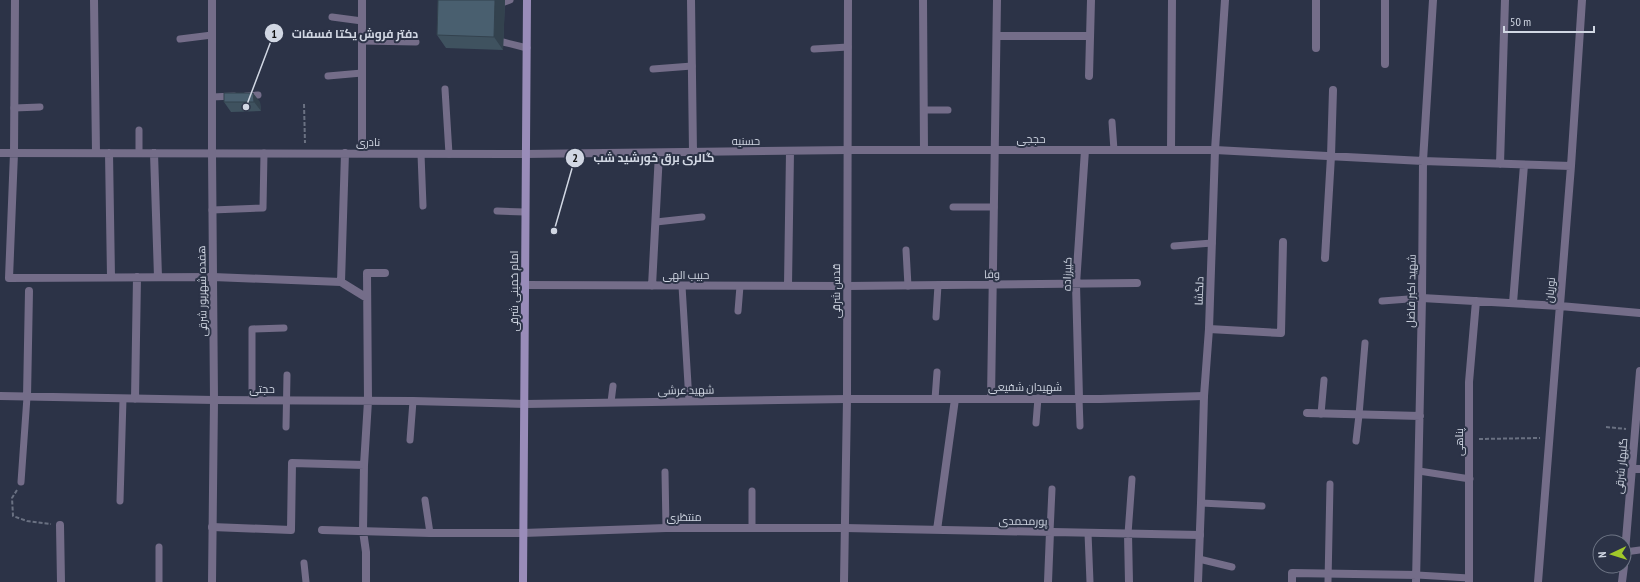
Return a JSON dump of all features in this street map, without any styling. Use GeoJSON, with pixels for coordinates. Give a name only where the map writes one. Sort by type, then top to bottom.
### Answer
{"type":"FeatureCollection","features":[{"type":"Feature","properties":{"kind":"main road","name":"امام خمینی شرقی"},"geometry":{"type":"LineString","coordinates":[[523,582],[527,0]]}},
{"type":"Feature","properties":{"kind":"street"},"geometry":{"type":"LineString","coordinates":[[15,0],[14,153],[9,278],[213,277],[341,282],[367,298]]}},
{"type":"Feature","properties":{"kind":"street"},"geometry":{"type":"LineString","coordinates":[[94,0],[96,153]]}},
{"type":"Feature","properties":{"kind":"street","name":"هفده شهریور شرقی"},"geometry":{"type":"LineString","coordinates":[[212,0],[214,400],[212,582]]}},
{"type":"Feature","properties":{"kind":"street"},"geometry":{"type":"LineString","coordinates":[[362,0],[362,153]]}},
{"type":"Feature","properties":{"kind":"street"},"geometry":{"type":"LineString","coordinates":[[691,0],[693,152]]}},
{"type":"Feature","properties":{"kind":"street","name":"قدس شرقی"},"geometry":{"type":"LineString","coordinates":[[844,582],[847,399],[848,0]]}},
{"type":"Feature","properties":{"kind":"street"},"geometry":{"type":"LineString","coordinates":[[923,0],[924,150]]}},
{"type":"Feature","properties":{"kind":"street"},"geometry":{"type":"LineString","coordinates":[[991,398],[997,0]]}},
{"type":"Feature","properties":{"kind":"street"},"geometry":{"type":"LineString","coordinates":[[1089,76],[1091,0]]}},
{"type":"Feature","properties":{"kind":"street"},"geometry":{"type":"LineString","coordinates":[[1171,150],[1172,0]]}},
{"type":"Feature","properties":{"kind":"street","name":"دلگشا"},"geometry":{"type":"LineString","coordinates":[[1198,582],[1204,396],[1209,329],[1215,150],[1225,0]]}},
{"type":"Feature","properties":{"kind":"street"},"geometry":{"type":"LineString","coordinates":[[1316,0],[1316,48]]}},
{"type":"Feature","properties":{"kind":"street"},"geometry":{"type":"LineString","coordinates":[[1385,0],[1385,64]]}},
{"type":"Feature","properties":{"kind":"street","name":"شهید اکبر فاضل"},"geometry":{"type":"LineString","coordinates":[[1416,578],[1422,298],[1423,161],[1433,0]]}},
{"type":"Feature","properties":{"kind":"street"},"geometry":{"type":"LineString","coordinates":[[1500,164],[1505,0]]}},
{"type":"Feature","properties":{"kind":"street","name":"نوریان"},"geometry":{"type":"LineString","coordinates":[[1538,582],[1571,166],[1582,0]]}},
{"type":"Feature","properties":{"kind":"street"},"geometry":{"type":"LineString","coordinates":[[997,36],[1090,36]]}},
{"type":"Feature","properties":{"kind":"street"},"geometry":{"type":"LineString","coordinates":[[1325,258],[1333,90]]}},
{"type":"Feature","properties":{"kind":"street","name":"حججی"},"geometry":{"type":"LineString","coordinates":[[848,150],[1215,150],[1423,161],[1571,166]]}},
{"type":"Feature","properties":{"kind":"street","name":"حسنیه"},"geometry":{"type":"LineString","coordinates":[[525,154],[790,152],[848,150]]}},
{"type":"Feature","properties":{"kind":"street","name":"کبیرزاده"},"geometry":{"type":"LineString","coordinates":[[1079,398],[1076,284],[1085,150]]}},
{"type":"Feature","properties":{"kind":"street"},"geometry":{"type":"LineString","coordinates":[[788,285],[790,152]]}},
{"type":"Feature","properties":{"kind":"street","name":"نادری"},"geometry":{"type":"LineString","coordinates":[[0,153],[525,154]]}},
{"type":"Feature","properties":{"kind":"street"},"geometry":{"type":"LineString","coordinates":[[109,153],[111,277]]}},
{"type":"Feature","properties":{"kind":"street"},"geometry":{"type":"LineString","coordinates":[[154,153],[158,277]]}},
{"type":"Feature","properties":{"kind":"street"},"geometry":{"type":"LineString","coordinates":[[341,282],[345,153]]}},
{"type":"Feature","properties":{"kind":"street"},"geometry":{"type":"LineString","coordinates":[[652,286],[659,153]]}},
{"type":"Feature","properties":{"kind":"street"},"geometry":{"type":"LineString","coordinates":[[1513,303],[1524,165]]}},
{"type":"Feature","properties":{"kind":"street"},"geometry":{"type":"LineString","coordinates":[[1209,329],[1281,333],[1283,242]]}},
{"type":"Feature","properties":{"kind":"street"},"geometry":{"type":"LineString","coordinates":[[366,582],[366,552],[362,531],[368,401],[367,273],[385,273]]}},
{"type":"Feature","properties":{"kind":"street"},"geometry":{"type":"LineString","coordinates":[[135,399],[137,277]]}},
{"type":"Feature","properties":{"kind":"street","name":"وفا"},"geometry":{"type":"LineString","coordinates":[[847,286],[1137,283]]}},
{"type":"Feature","properties":{"kind":"street","name":"حبیب الهی"},"geometry":{"type":"LineString","coordinates":[[524,285],[847,286]]}},
{"type":"Feature","properties":{"kind":"street"},"geometry":{"type":"LineString","coordinates":[[27,397],[29,291]]}},
{"type":"Feature","properties":{"kind":"street"},"geometry":{"type":"LineString","coordinates":[[1422,298],[1560,306],[1640,313]]}},
{"type":"Feature","properties":{"kind":"street","name":"پناهی"},"geometry":{"type":"LineString","coordinates":[[1469,580],[1469,382],[1476,301]]}},
{"type":"Feature","properties":{"kind":"street","name":"گلبهار شرقی"},"geometry":{"type":"LineString","coordinates":[[1627,534],[1636,469],[1635,429],[1640,371]]}},
{"type":"Feature","properties":{"kind":"street","name":"حجتی"},"geometry":{"type":"LineString","coordinates":[[0,396],[123,399],[413,401],[525,404]]}},
{"type":"Feature","properties":{"kind":"street","name":"شهیدان شفیعی"},"geometry":{"type":"LineString","coordinates":[[847,399],[1204,396]]}},
{"type":"Feature","properties":{"kind":"street","name":"شهید عرشی"},"geometry":{"type":"LineString","coordinates":[[525,404],[847,399]]}},
{"type":"Feature","properties":{"kind":"street"},"geometry":{"type":"LineString","coordinates":[[937,530],[955,399]]}},
{"type":"Feature","properties":{"kind":"street"},"geometry":{"type":"LineString","coordinates":[[1307,414],[1420,416]]}},
{"type":"Feature","properties":{"kind":"street"},"geometry":{"type":"LineString","coordinates":[[212,527],[291,530],[292,462],[364,466]]}},
{"type":"Feature","properties":{"kind":"street"},"geometry":{"type":"LineString","coordinates":[[60,525],[61,582]]}},
{"type":"Feature","properties":{"kind":"street","name":"منتظری"},"geometry":{"type":"LineString","coordinates":[[322,530],[430,533],[523,533],[666,528],[845,528]]}},
{"type":"Feature","properties":{"kind":"street","name":"پورمحمدی"},"geometry":{"type":"LineString","coordinates":[[845,528],[1200,535]]}},
{"type":"Feature","properties":{"kind":"street"},"geometry":{"type":"LineString","coordinates":[[1048,582],[1050,532]]}},
{"type":"Feature","properties":{"kind":"street"},"geometry":{"type":"LineString","coordinates":[[1128,534],[1129,582]]}},
{"type":"Feature","properties":{"kind":"street"},"geometry":{"type":"LineString","coordinates":[[1292,578],[1416,578]]}},
{"type":"Feature","properties":{"kind":"lane"},"geometry":{"type":"LineString","coordinates":[[489,7],[510,0]]}},
{"type":"Feature","properties":{"kind":"lane"},"geometry":{"type":"LineString","coordinates":[[332,17],[362,21]]}},
{"type":"Feature","properties":{"kind":"lane"},"geometry":{"type":"LineString","coordinates":[[180,39],[212,35]]}},
{"type":"Feature","properties":{"kind":"lane"},"geometry":{"type":"LineString","coordinates":[[489,35],[489,42],[503,42],[527,48]]}},
{"type":"Feature","properties":{"kind":"lane"},"geometry":{"type":"LineString","coordinates":[[362,41],[416,42]]}},
{"type":"Feature","properties":{"kind":"lane"},"geometry":{"type":"LineString","coordinates":[[814,49],[848,47]]}},
{"type":"Feature","properties":{"kind":"lane"},"geometry":{"type":"LineString","coordinates":[[653,69],[692,66]]}},
{"type":"Feature","properties":{"kind":"lane"},"geometry":{"type":"LineString","coordinates":[[328,76],[362,73]]}},
{"type":"Feature","properties":{"kind":"lane"},"geometry":{"type":"LineString","coordinates":[[445,89],[448,154]]}},
{"type":"Feature","properties":{"kind":"lane"},"geometry":{"type":"LineString","coordinates":[[212,97],[258,95]]}},
{"type":"Feature","properties":{"kind":"lane"},"geometry":{"type":"LineString","coordinates":[[14,108],[40,106]]}},
{"type":"Feature","properties":{"kind":"lane"},"geometry":{"type":"LineString","coordinates":[[924,110],[948,110]]}},
{"type":"Feature","properties":{"kind":"lane"},"geometry":{"type":"LineString","coordinates":[[1112,122],[1114,150]]}},
{"type":"Feature","properties":{"kind":"lane"},"geometry":{"type":"LineString","coordinates":[[139,130],[139,153]]}},
{"type":"Feature","properties":{"kind":"lane"},"geometry":{"type":"LineString","coordinates":[[212,210],[263,208],[264,153]]}},
{"type":"Feature","properties":{"kind":"lane"},"geometry":{"type":"LineString","coordinates":[[421,154],[423,206]]}},
{"type":"Feature","properties":{"kind":"lane"},"geometry":{"type":"LineString","coordinates":[[954,207],[994,207]]}},
{"type":"Feature","properties":{"kind":"lane"},"geometry":{"type":"LineString","coordinates":[[497,211],[525,212]]}},
{"type":"Feature","properties":{"kind":"lane"},"geometry":{"type":"LineString","coordinates":[[656,222],[702,217]]}},
{"type":"Feature","properties":{"kind":"lane"},"geometry":{"type":"LineString","coordinates":[[1174,246],[1212,243]]}},
{"type":"Feature","properties":{"kind":"lane"},"geometry":{"type":"LineString","coordinates":[[906,250],[908,286]]}},
{"type":"Feature","properties":{"kind":"lane"},"geometry":{"type":"LineString","coordinates":[[936,317],[938,285]]}},
{"type":"Feature","properties":{"kind":"lane"},"geometry":{"type":"LineString","coordinates":[[682,286],[689,401]]}},
{"type":"Feature","properties":{"kind":"lane"},"geometry":{"type":"LineString","coordinates":[[738,311],[740,286]]}},
{"type":"Feature","properties":{"kind":"lane"},"geometry":{"type":"LineString","coordinates":[[1382,301],[1422,298]]}},
{"type":"Feature","properties":{"kind":"lane"},"geometry":{"type":"LineString","coordinates":[[252,400],[252,329],[284,328]]}},
{"type":"Feature","properties":{"kind":"lane"},"geometry":{"type":"LineString","coordinates":[[1356,441],[1360,415],[1364,343]]}},
{"type":"Feature","properties":{"kind":"lane"},"geometry":{"type":"LineString","coordinates":[[935,399],[938,372]]}},
{"type":"Feature","properties":{"kind":"lane"},"geometry":{"type":"LineString","coordinates":[[286,427],[287,375]]}},
{"type":"Feature","properties":{"kind":"lane"},"geometry":{"type":"LineString","coordinates":[[1321,414],[1324,380]]}},
{"type":"Feature","properties":{"kind":"lane"},"geometry":{"type":"LineString","coordinates":[[612,402],[613,386]]}},
{"type":"Feature","properties":{"kind":"lane"},"geometry":{"type":"LineString","coordinates":[[21,482],[27,397]]}},
{"type":"Feature","properties":{"kind":"lane"},"geometry":{"type":"LineString","coordinates":[[1036,423],[1038,398]]}},
{"type":"Feature","properties":{"kind":"lane"},"geometry":{"type":"LineString","coordinates":[[1079,398],[1080,426]]}},
{"type":"Feature","properties":{"kind":"lane"},"geometry":{"type":"LineString","coordinates":[[120,501],[123,399]]}},
{"type":"Feature","properties":{"kind":"lane"},"geometry":{"type":"LineString","coordinates":[[410,440],[413,401]]}},
{"type":"Feature","properties":{"kind":"lane"},"geometry":{"type":"LineString","coordinates":[[1419,471],[1470,479]]}},
{"type":"Feature","properties":{"kind":"lane"},"geometry":{"type":"LineString","coordinates":[[665,472],[666,528]]}},
{"type":"Feature","properties":{"kind":"lane"},"geometry":{"type":"LineString","coordinates":[[1128,534],[1132,479]]}},
{"type":"Feature","properties":{"kind":"lane"},"geometry":{"type":"LineString","coordinates":[[1328,578],[1330,484]]}},
{"type":"Feature","properties":{"kind":"lane"},"geometry":{"type":"LineString","coordinates":[[1050,532],[1052,489]]}},
{"type":"Feature","properties":{"kind":"lane"},"geometry":{"type":"LineString","coordinates":[[752,491],[752,528]]}},
{"type":"Feature","properties":{"kind":"lane"},"geometry":{"type":"LineString","coordinates":[[425,500],[430,533]]}},
{"type":"Feature","properties":{"kind":"lane"},"geometry":{"type":"LineString","coordinates":[[1201,503],[1262,506]]}},
{"type":"Feature","properties":{"kind":"lane"},"geometry":{"type":"LineString","coordinates":[[1088,533],[1090,582]]}},
{"type":"Feature","properties":{"kind":"lane"},"geometry":{"type":"LineString","coordinates":[[159,547],[159,582]]}},
{"type":"Feature","properties":{"kind":"lane"},"geometry":{"type":"LineString","coordinates":[[1199,559],[1232,567]]}},
{"type":"Feature","properties":{"kind":"lane"},"geometry":{"type":"LineString","coordinates":[[304,563],[306,582]]}},
{"type":"Feature","properties":{"kind":"lane"},"geometry":{"type":"LineString","coordinates":[[1416,578],[1469,580]]}},
{"type":"Feature","properties":{"kind":"path"},"geometry":{"type":"LineString","coordinates":[[304,104],[305,153]]}},
{"type":"Feature","properties":{"kind":"path"},"geometry":{"type":"LineString","coordinates":[[1606,427],[1635,429]]}},
{"type":"Feature","properties":{"kind":"path"},"geometry":{"type":"LineString","coordinates":[[1470,440],[1549,438]]}},
{"type":"Feature","properties":{"kind":"path"},"geometry":{"type":"LineString","coordinates":[[21,482],[12,498],[14,516],[27,520],[60,525]]}},
{"type":"Feature","properties":{"kind":"building"},"geometry":{"type":"Polygon","coordinates":[[[438,0],[495,0],[494,37],[437,35],[438,0]]]}},
{"type":"Feature","properties":{"kind":"building"},"geometry":{"type":"Polygon","coordinates":[[[224,93],[253,93],[254,102],[224,102],[224,93]]]}},
{"type":"Feature","properties":{"kind":"place","name":"دفتر فروش یکتا فسفات"},"geometry":{"type":"Point","coordinates":[246,107]}},
{"type":"Feature","properties":{"kind":"place","name":"گالری برق خورشید شب"},"geometry":{"type":"Point","coordinates":[554,231]}}]}
